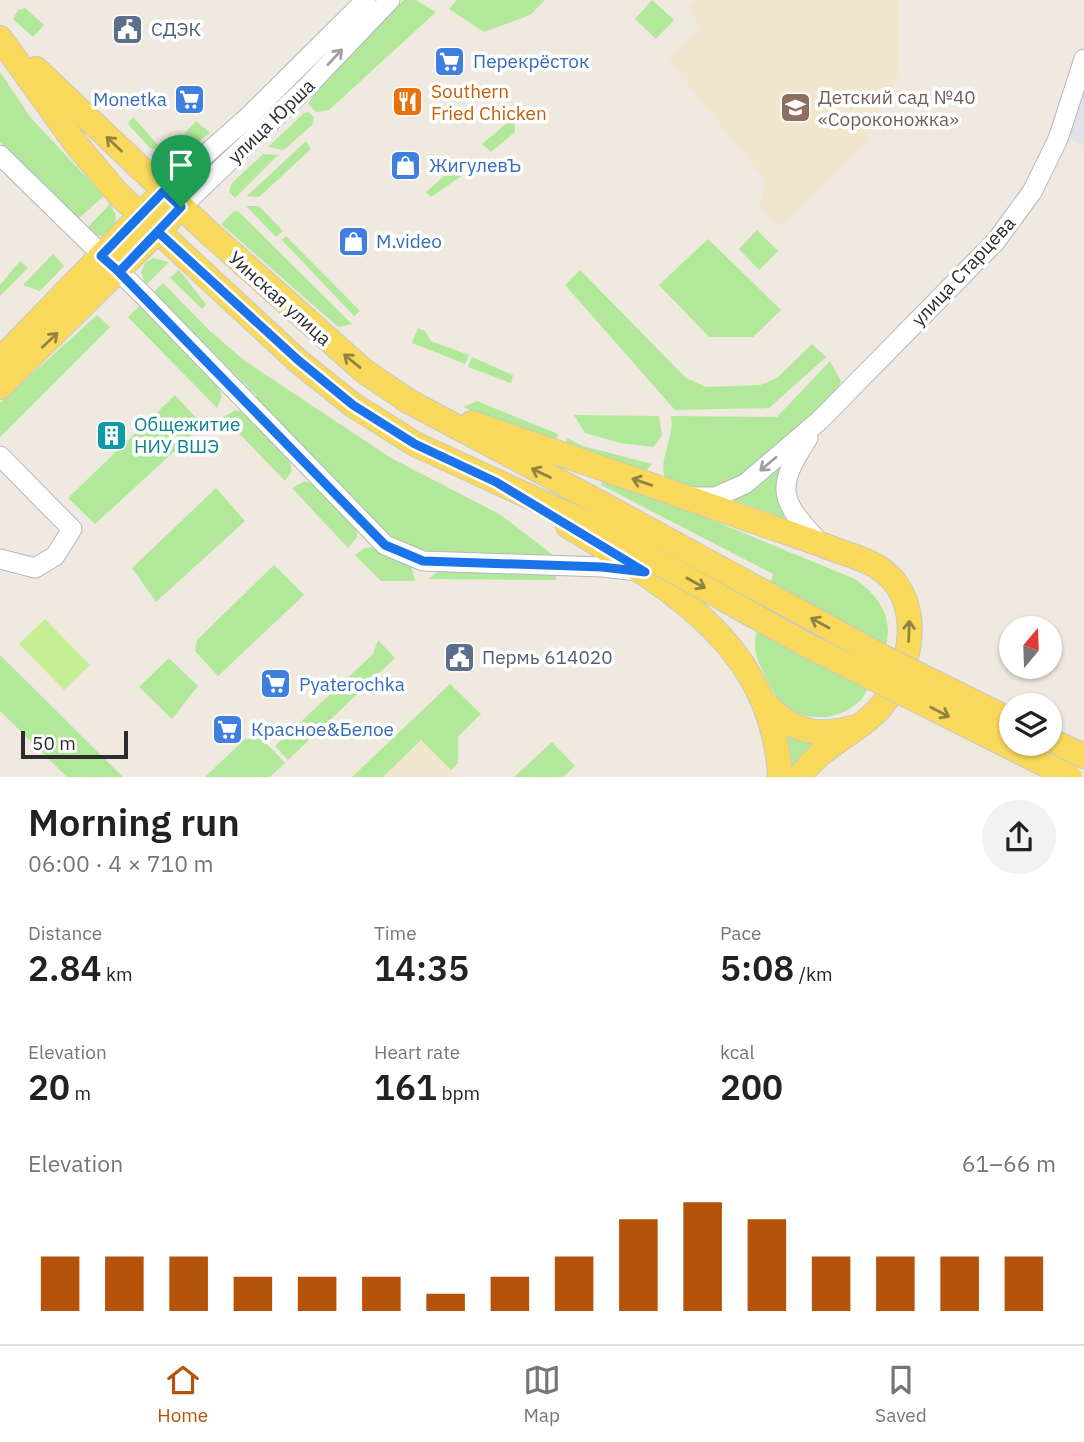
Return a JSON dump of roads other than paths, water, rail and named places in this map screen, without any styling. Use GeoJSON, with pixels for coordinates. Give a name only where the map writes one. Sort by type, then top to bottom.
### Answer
{"type":"FeatureCollection","features":[{"type":"Feature","properties":{"kind":"main road","name":"Уинская улица"},"geometry":{"type":"LineString","coordinates":[[0,36],[316,332],[364,371],[408,401],[598,515]]}},
{"type":"Feature","properties":{"kind":"main road","name":"Уинская улица"},"geometry":{"type":"LineString","coordinates":[[0,36],[76,144],[148,224],[298,360],[353,405],[415,444],[496,482],[598,515]]}},
{"type":"Feature","properties":{"kind":"main road","name":"улица Юрша"},"geometry":{"type":"LineString","coordinates":[[0,387],[110,264],[173,199]]}},
{"type":"Feature","properties":{"kind":"main road","name":"улица Юрша"},"geometry":{"type":"LineString","coordinates":[[0,360],[110,264]]}},
{"type":"Feature","properties":{"kind":"main road"},"geometry":{"type":"LineString","coordinates":[[408,401],[823,545],[875,565],[894,583],[903,597],[912,625],[907,654],[890,692],[878,710],[808,764],[800,777]]}},
{"type":"Feature","properties":{"kind":"main road"},"geometry":{"type":"LineString","coordinates":[[496,482],[645,572],[695,611],[736,651],[767,705],[792,727],[809,733],[828,733],[857,726]]}},
{"type":"Feature","properties":{"kind":"main road"},"geometry":{"type":"LineString","coordinates":[[598,515],[999,715]]}},
{"type":"Feature","properties":{"kind":"main road"},"geometry":{"type":"LineString","coordinates":[[598,515],[803,643],[1070,777]]}},
{"type":"Feature","properties":{"kind":"main road"},"geometry":{"type":"LineString","coordinates":[[767,705],[780,777]]}},
{"type":"Feature","properties":{"kind":"main road"},"geometry":{"type":"LineString","coordinates":[[1062,746],[1084,756]]}},
{"type":"Feature","properties":{"kind":"street","name":"улица Юрша"},"geometry":{"type":"LineString","coordinates":[[173,199],[247,118],[366,0]]}},
{"type":"Feature","properties":{"kind":"street","name":"улица Юрша"},"geometry":{"type":"LineString","coordinates":[[173,199],[305,89],[388,1]]}},
{"type":"Feature","properties":{"kind":"street","name":"улица Старцева"},"geometry":{"type":"LineString","coordinates":[[820,420],[996,241],[1032,192],[1058,139],[1084,59]]}},
{"type":"Feature","properties":{"kind":"street"},"geometry":{"type":"LineString","coordinates":[[0,155],[110,264],[374,536],[396,552],[423,561],[444,563],[602,567],[645,572]]}},
{"type":"Feature","properties":{"kind":"street"},"geometry":{"type":"LineString","coordinates":[[687,497],[715,497],[745,484],[820,420]]}},
{"type":"Feature","properties":{"kind":"street"},"geometry":{"type":"LineString","coordinates":[[820,420],[788,469],[786,496],[792,513],[823,545]]}},
{"type":"Feature","properties":{"kind":"street"},"geometry":{"type":"LineString","coordinates":[[0,456],[72,530],[55,556],[35,568],[0,559]]}},
{"type":"Feature","properties":{"kind":"place","name":"СДЭК"},"geometry":{"type":"Point","coordinates":[128,29]}},
{"type":"Feature","properties":{"kind":"place","name":"Перекрёсток"},"geometry":{"type":"Point","coordinates":[450,61]}},
{"type":"Feature","properties":{"kind":"place","name":"Monetka"},"geometry":{"type":"Point","coordinates":[190,99]}},
{"type":"Feature","properties":{"kind":"place","name":"Southern Fried Chicken"},"geometry":{"type":"Point","coordinates":[408,102]}},
{"type":"Feature","properties":{"kind":"place","name":"Детский сад №40 «Сороконожка»"},"geometry":{"type":"Point","coordinates":[795,108]}},
{"type":"Feature","properties":{"kind":"place","name":"ЖигулевЪ"},"geometry":{"type":"Point","coordinates":[406,165]}},
{"type":"Feature","properties":{"kind":"place","name":"M.video"},"geometry":{"type":"Point","coordinates":[353,241]}},
{"type":"Feature","properties":{"kind":"place","name":"Общежитие НИУ ВШЭ"},"geometry":{"type":"Point","coordinates":[111,435]}},
{"type":"Feature","properties":{"kind":"place","name":"Пермь 614020"},"geometry":{"type":"Point","coordinates":[459,657]}},
{"type":"Feature","properties":{"kind":"place","name":"Pyaterochka"},"geometry":{"type":"Point","coordinates":[276,684]}},
{"type":"Feature","properties":{"kind":"place","name":"Красное&Белое"},"geometry":{"type":"Point","coordinates":[228,729]}}]}
